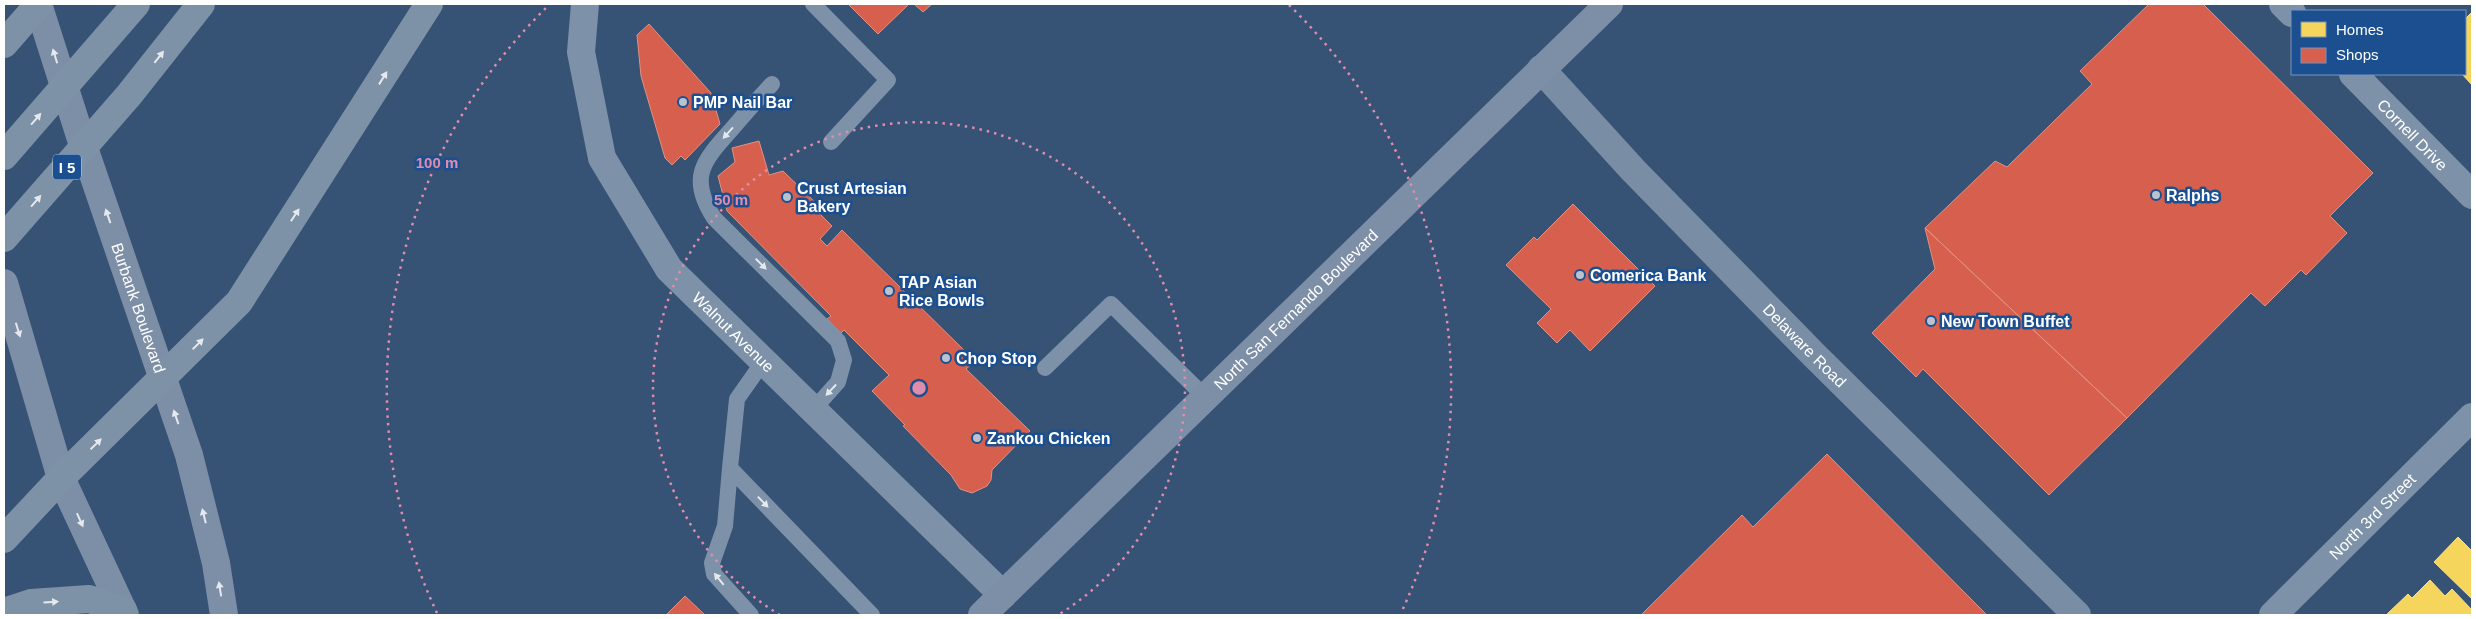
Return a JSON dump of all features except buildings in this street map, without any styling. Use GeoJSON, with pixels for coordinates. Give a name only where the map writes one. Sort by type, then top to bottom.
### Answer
{"type":"FeatureCollection","features":[{"type":"Feature","properties":{"kind":"highway"},"geometry":{"type":"LineString","coordinates":[[4,44],[39,4]]}},
{"type":"Feature","properties":{"kind":"highway"},"geometry":{"type":"LineString","coordinates":[[4,156],[136,4]]}},
{"type":"Feature","properties":{"kind":"highway","name":"I 5"},"geometry":{"type":"LineString","coordinates":[[4,238],[129,96],[201,4]]}},
{"type":"Feature","properties":{"kind":"highway"},"geometry":{"type":"LineString","coordinates":[[4,538],[61,478],[239,302],[430,4]]}},
{"type":"Feature","properties":{"kind":"highway"},"geometry":{"type":"LineString","coordinates":[[4,612],[31,604],[89,599],[124,613]]}},
{"type":"Feature","properties":{"kind":"main road","name":"Burbank Boulevard"},"geometry":{"type":"LineString","coordinates":[[39,4],[80,136],[189,455],[216,563],[224,615]]}},
{"type":"Feature","properties":{"kind":"main road","name":"North San Fernando Boulevard"},"geometry":{"type":"LineString","coordinates":[[982,615],[1609,4]]}},
{"type":"Feature","properties":{"kind":"main road"},"geometry":{"type":"LineString","coordinates":[[4,283],[61,478],[124,613]]}},
{"type":"Feature","properties":{"kind":"street","name":"Walnut Avenue"},"geometry":{"type":"LineString","coordinates":[[585,4],[582,52],[602,158],[669,270],[1003,595]]}},
{"type":"Feature","properties":{"kind":"street","name":"Delaware Road"},"geometry":{"type":"LineString","coordinates":[[1541,69],[1633,170],[1807,348],[2077,615]]}},
{"type":"Feature","properties":{"kind":"street","name":"Cornell Drive"},"geometry":{"type":"LineString","coordinates":[[2354,75],[2472,195]]}},
{"type":"Feature","properties":{"kind":"street","name":"North 3rd Street"},"geometry":{"type":"LineString","coordinates":[[2273,615],[2472,417]]}},
{"type":"Feature","properties":{"kind":"lane"},"geometry":{"type":"LineString","coordinates":[[813,4],[888,80],[832,142]]}},
{"type":"Feature","properties":{"kind":"lane"},"geometry":{"type":"LineString","coordinates":[[772,84],[706,158],[700,178],[704,202],[714,218],[838,341],[844,360],[838,382],[813,410]]}},
{"type":"Feature","properties":{"kind":"lane"},"geometry":{"type":"LineString","coordinates":[[1045,368],[1111,304],[1205,397]]}},
{"type":"Feature","properties":{"kind":"lane"},"geometry":{"type":"LineString","coordinates":[[751,615],[714,574],[712,563],[725,526],[736,399],[763,362]]}},
{"type":"Feature","properties":{"kind":"lane"},"geometry":{"type":"LineString","coordinates":[[730,468],[872,615]]}},
{"type":"Feature","properties":{"kind":"place","name":"PMP Nail Bar"},"geometry":{"type":"Point","coordinates":[683,102]}},
{"type":"Feature","properties":{"kind":"place","name":"Ralphs"},"geometry":{"type":"Point","coordinates":[2156,195]}},
{"type":"Feature","properties":{"kind":"place","name":"Crust Artesian Bakery"},"geometry":{"type":"Point","coordinates":[787,197]}},
{"type":"Feature","properties":{"kind":"place","name":"Comerica Bank"},"geometry":{"type":"Point","coordinates":[1580,275]}},
{"type":"Feature","properties":{"kind":"place","name":"TAP Asian Rice Bowls"},"geometry":{"type":"Point","coordinates":[889,291]}},
{"type":"Feature","properties":{"kind":"place","name":"New Town Buffet"},"geometry":{"type":"Point","coordinates":[1931,321]}},
{"type":"Feature","properties":{"kind":"place","name":"Chop Stop"},"geometry":{"type":"Point","coordinates":[946,358]}},
{"type":"Feature","properties":{"kind":"place","name":"Zankou Chicken"},"geometry":{"type":"Point","coordinates":[977,438]}}]}
